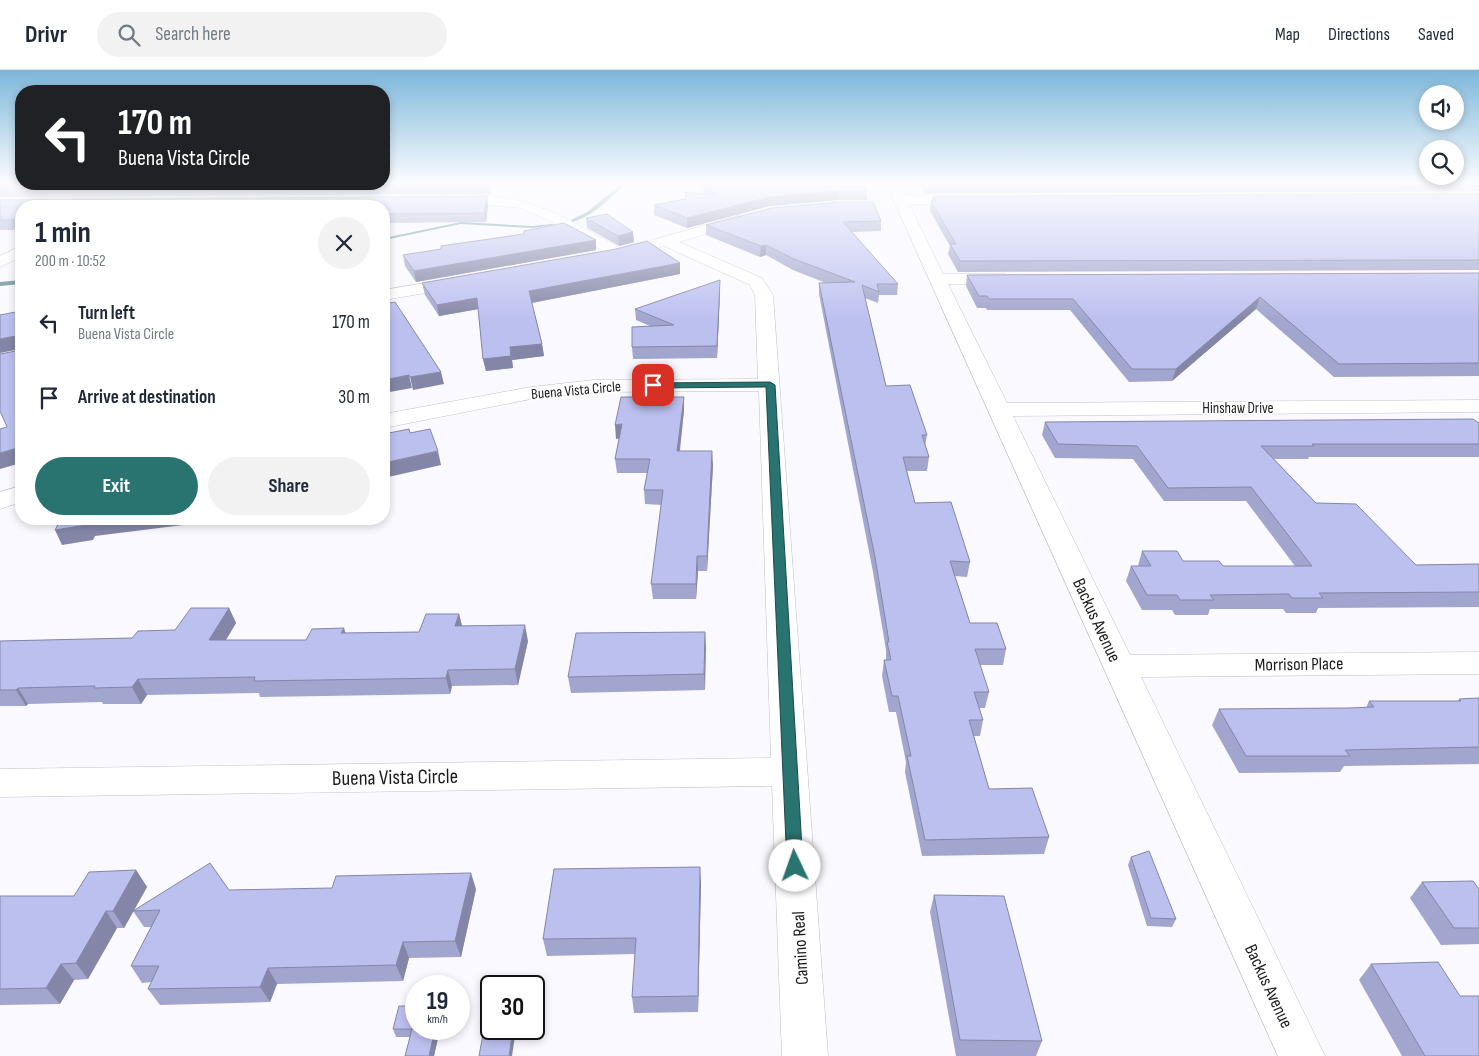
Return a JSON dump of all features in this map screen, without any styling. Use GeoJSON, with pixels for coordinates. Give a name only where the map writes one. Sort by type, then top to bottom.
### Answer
{"type":"FeatureCollection","features":[{"type":"Feature","properties":{"kind":"street"},"geometry":{"type":"LineString","coordinates":[[573,229],[617,253]]}},
{"type":"Feature","properties":{"kind":"street"},"geometry":{"type":"LineString","coordinates":[[598,257],[707,229]]}},
{"type":"Feature","properties":{"kind":"street","name":"Backus Avenue"},"geometry":{"type":"LineString","coordinates":[[911,229],[937,279],[1302,1056]]}},
{"type":"Feature","properties":{"kind":"street","name":"Camino Real"},"geometry":{"type":"LineString","coordinates":[[649,245],[738,272],[756,282],[764,295],[806,1056]]}},
{"type":"Feature","properties":{"kind":"street"},"geometry":{"type":"LineString","coordinates":[[0,262],[15,254]]}},
{"type":"Feature","properties":{"kind":"street"},"geometry":{"type":"LineString","coordinates":[[390,294],[480,279]]}},
{"type":"Feature","properties":{"kind":"street"},"geometry":{"type":"LineString","coordinates":[[937,279],[1025,279]]}},
{"type":"Feature","properties":{"kind":"street","name":"Buena Vista Circle"},"geometry":{"type":"LineString","coordinates":[[390,421],[531,393],[594,386],[770,385]]}},
{"type":"Feature","properties":{"kind":"street","name":"Hinshaw Drive"},"geometry":{"type":"LineString","coordinates":[[998,410],[1479,406]]}},
{"type":"Feature","properties":{"kind":"street"},"geometry":{"type":"LineString","coordinates":[[0,501],[15,495]]}},
{"type":"Feature","properties":{"kind":"street","name":"Morrison Place"},"geometry":{"type":"LineString","coordinates":[[1119,666],[1479,663]]}},
{"type":"Feature","properties":{"kind":"street","name":"Buena Vista Circle"},"geometry":{"type":"LineString","coordinates":[[0,783],[790,772]]}},
{"type":"Feature","properties":{"kind":"building"},"geometry":{"type":"Polygon","coordinates":[[[534,229],[575,229],[596,240],[414,271],[403,255],[441,249],[441,246],[524,234],[524,231],[534,229]]]}},
{"type":"Feature","properties":{"kind":"building"},"geometry":{"type":"Polygon","coordinates":[[[606,229],[629,229],[633,232],[618,236],[606,229]]]}},
{"type":"Feature","properties":{"kind":"building"},"geometry":{"type":"Polygon","coordinates":[[[717,229],[849,229],[898,284],[877,284],[879,292],[862,285],[886,386],[910,385],[927,435],[922,435],[929,457],[903,457],[915,503],[951,502],[970,562],[950,561],[970,623],[997,623],[1006,649],[975,649],[989,692],[974,692],[983,720],[969,720],[989,789],[1032,788],[1049,837],[925,840],[907,756],[911,756],[898,696],[892,696],[884,660],[891,660],[875,557],[819,283],[855,282],[794,259],[766,245],[761,246],[717,229]]]}},
{"type":"Feature","properties":{"kind":"building"},"geometry":{"type":"Polygon","coordinates":[[[947,229],[1479,229],[1479,260],[960,261],[950,244],[956,244],[947,229]]]}},
{"type":"Feature","properties":{"kind":"building"},"geometry":{"type":"Polygon","coordinates":[[[647,241],[680,263],[529,291],[542,344],[510,347],[511,356],[483,359],[477,298],[437,305],[422,283],[616,249],[647,241]]]}},
{"type":"Feature","properties":{"kind":"building"},"geometry":{"type":"Polygon","coordinates":[[[1479,273],[1479,363],[1339,364],[1260,297],[1176,369],[1132,369],[1073,299],[989,299],[987,296],[979,296],[967,275],[1479,273]]]}},
{"type":"Feature","properties":{"kind":"building"},"geometry":{"type":"Polygon","coordinates":[[[720,280],[717,346],[632,347],[632,327],[674,325],[635,309],[720,280]]]}},
{"type":"Feature","properties":{"kind":"building"},"geometry":{"type":"Polygon","coordinates":[[[395,302],[441,372],[390,379],[390,303],[395,302]]]}},
{"type":"Feature","properties":{"kind":"building"},"geometry":{"type":"Polygon","coordinates":[[[15,312],[15,336],[0,339],[0,315],[15,312]]]}},
{"type":"Feature","properties":{"kind":"building"},"geometry":{"type":"Polygon","coordinates":[[[15,351],[15,449],[0,453],[0,429],[7,427],[0,411],[0,354],[15,351]]]}},
{"type":"Feature","properties":{"kind":"building"},"geometry":{"type":"Polygon","coordinates":[[[621,397],[684,397],[677,451],[712,451],[707,556],[697,556],[696,584],[651,584],[663,490],[644,490],[650,459],[615,459],[622,424],[615,425],[621,397]]]}},
{"type":"Feature","properties":{"kind":"building"},"geometry":{"type":"Polygon","coordinates":[[[1473,419],[1479,423],[1479,444],[1312,444],[1314,446],[1261,446],[1316,503],[1356,504],[1416,565],[1479,564],[1479,592],[1319,593],[1323,598],[1292,598],[1289,594],[1210,595],[1214,600],[1180,600],[1177,595],[1147,595],[1131,566],[1151,566],[1142,551],[1177,551],[1183,561],[1219,561],[1223,566],[1312,566],[1251,487],[1168,488],[1137,446],[1058,444],[1045,422],[1473,419]]]}},
{"type":"Feature","properties":{"kind":"building"},"geometry":{"type":"Polygon","coordinates":[[[409,429],[410,433],[430,429],[438,451],[390,462],[390,433],[409,429]]]}},
{"type":"Feature","properties":{"kind":"building"},"geometry":{"type":"Polygon","coordinates":[[[58,525],[86,525],[55,530],[58,525]]]}},
{"type":"Feature","properties":{"kind":"building"},"geometry":{"type":"Polygon","coordinates":[[[191,608],[229,608],[209,640],[306,640],[312,629],[344,628],[341,633],[419,632],[426,614],[459,614],[455,626],[525,625],[515,669],[448,670],[446,678],[254,681],[255,677],[138,679],[132,687],[94,688],[95,686],[0,690],[0,641],[132,638],[138,631],[175,630],[191,608]]]}},
{"type":"Feature","properties":{"kind":"building"},"geometry":{"type":"Polygon","coordinates":[[[705,632],[704,674],[568,677],[576,633],[705,632]]]}},
{"type":"Feature","properties":{"kind":"building"},"geometry":{"type":"Polygon","coordinates":[[[1479,698],[1479,747],[1345,750],[1350,756],[1246,756],[1219,709],[1374,707],[1369,701],[1461,701],[1459,699],[1479,698]]]}},
{"type":"Feature","properties":{"kind":"building"},"geometry":{"type":"Polygon","coordinates":[[[1149,851],[1176,919],[1151,918],[1131,857],[1149,851]]]}},
{"type":"Feature","properties":{"kind":"building"},"geometry":{"type":"Polygon","coordinates":[[[210,863],[229,890],[332,888],[336,876],[471,873],[455,941],[403,942],[396,965],[268,968],[260,987],[148,989],[159,966],[131,966],[160,910],[133,911],[210,863]]]}},
{"type":"Feature","properties":{"kind":"building"},"geometry":{"type":"Polygon","coordinates":[[[700,867],[698,996],[632,997],[636,938],[543,939],[554,869],[700,867]]]}},
{"type":"Feature","properties":{"kind":"building"},"geometry":{"type":"Polygon","coordinates":[[[136,870],[113,911],[106,911],[76,963],[61,964],[46,988],[0,989],[0,896],[74,896],[89,872],[136,870]]]}},
{"type":"Feature","properties":{"kind":"building"},"geometry":{"type":"Polygon","coordinates":[[[1473,881],[1479,889],[1479,928],[1454,928],[1422,882],[1473,881]]]}},
{"type":"Feature","properties":{"kind":"building"},"geometry":{"type":"Polygon","coordinates":[[[934,895],[1004,896],[1042,1041],[960,1040],[934,895]]]}},
{"type":"Feature","properties":{"kind":"building"},"geometry":{"type":"Polygon","coordinates":[[[1438,962],[1460,996],[1479,996],[1479,1056],[1425,1056],[1371,964],[1438,962]]]}},
{"type":"Feature","properties":{"kind":"building"},"geometry":{"type":"Polygon","coordinates":[[[399,1006],[405,1006],[405,1029],[393,1029],[399,1006]]]}},
{"type":"Feature","properties":{"kind":"building"},"geometry":{"type":"Polygon","coordinates":[[[409,1040],[433,1040],[429,1056],[405,1056],[409,1040]]]}},
{"type":"Feature","properties":{"kind":"building"},"geometry":{"type":"Polygon","coordinates":[[[482,1040],[511,1040],[509,1056],[479,1056],[482,1040]]]}},
{"type":"Feature","properties":{"kind":"waterway"},"geometry":{"type":"LineString","coordinates":[[390,238],[432,229]]}},
{"type":"Feature","properties":{"kind":"waterway"},"geometry":{"type":"LineString","coordinates":[[0,284],[15,283]]}},
{"type":"Feature","properties":{"kind":"route"},"geometry":{"type":"LineString","coordinates":[[653,385],[770,385],[795,866]]}}]}
